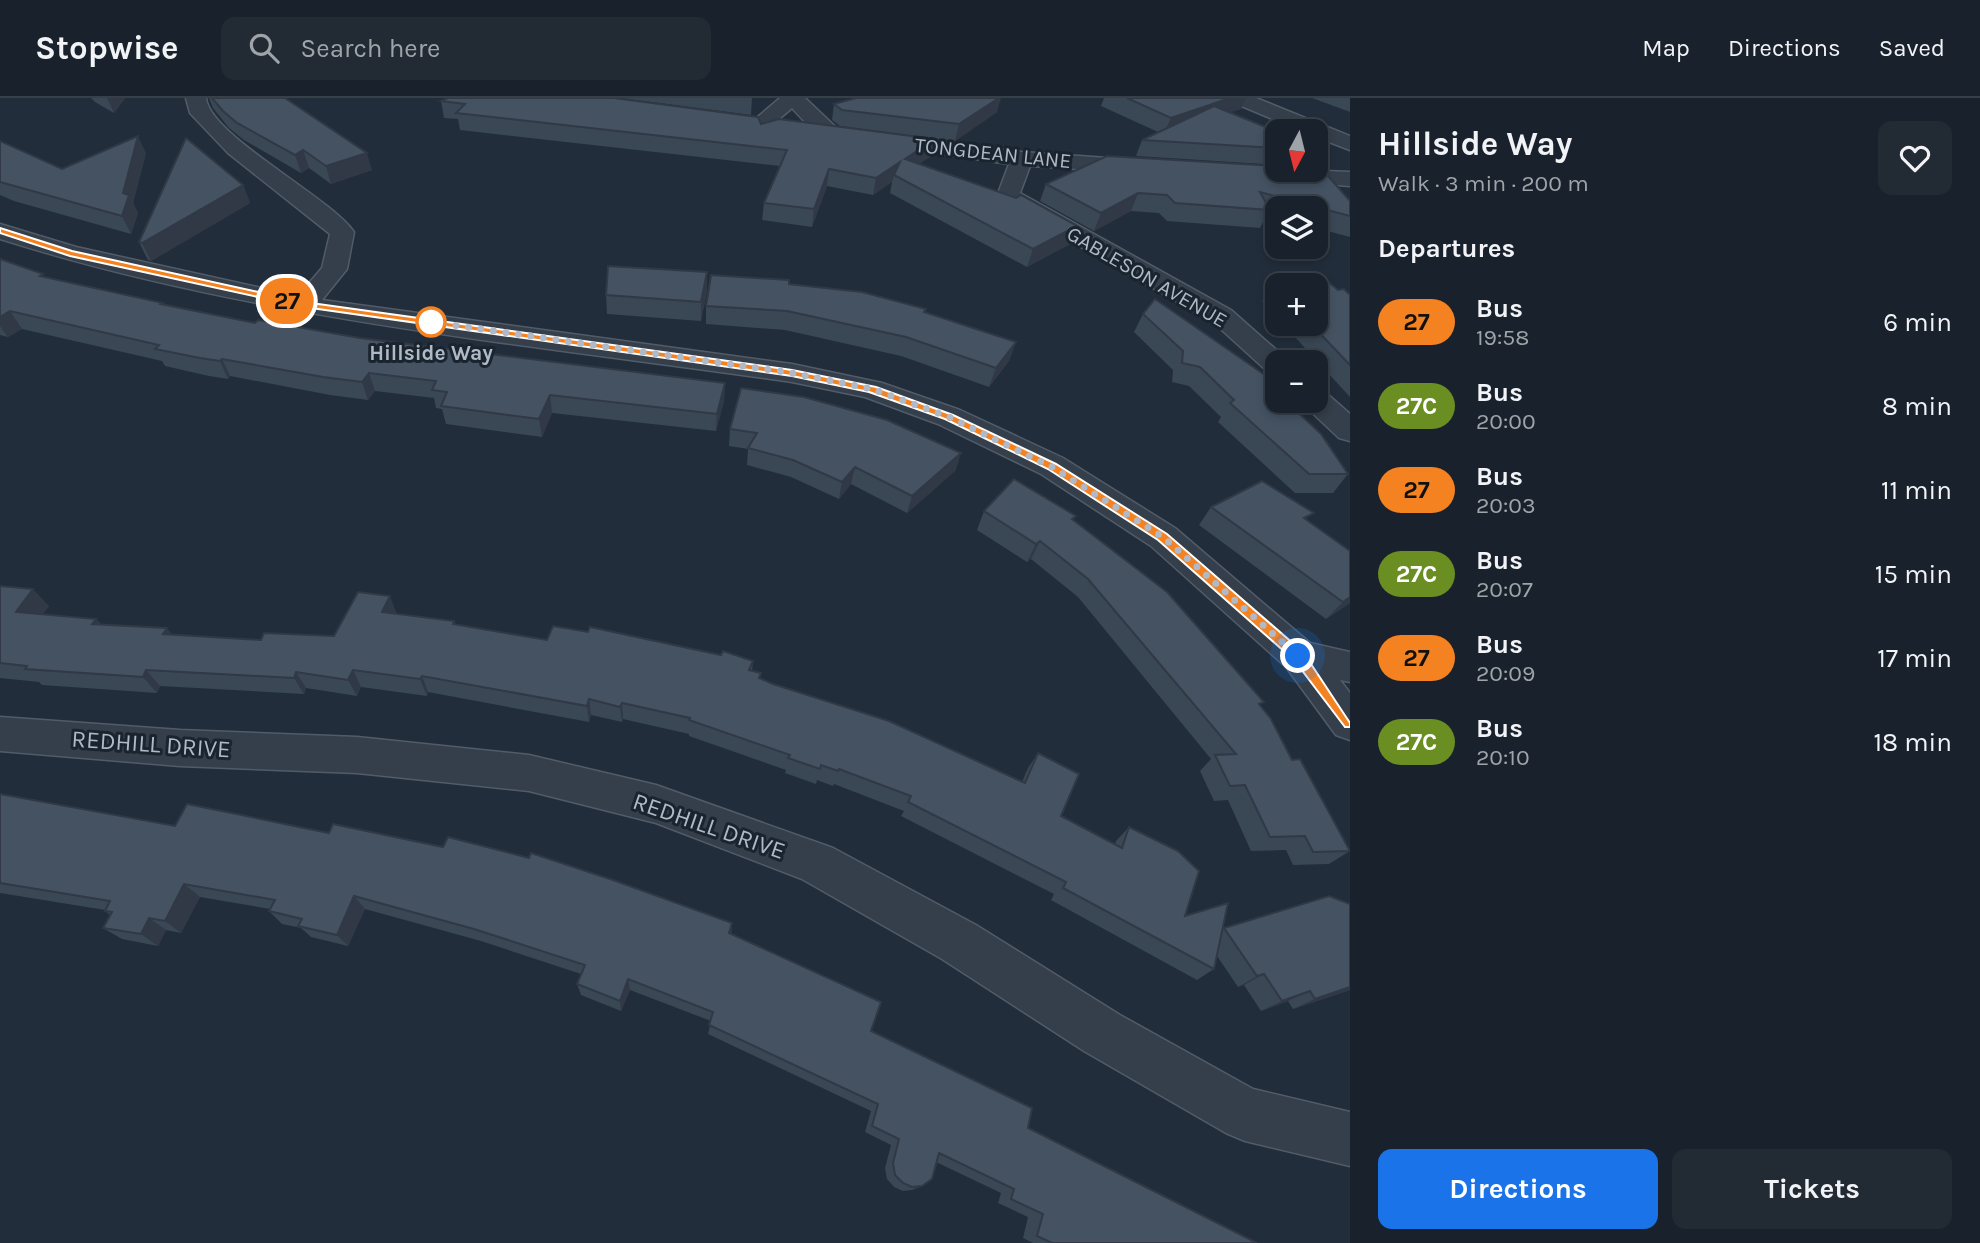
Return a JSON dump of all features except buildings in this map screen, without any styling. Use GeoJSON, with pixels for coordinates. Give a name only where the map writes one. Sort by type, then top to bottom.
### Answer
{"type":"FeatureCollection","features":[{"type":"Feature","properties":{"kind":"street"},"geometry":{"type":"LineString","coordinates":[[197,98],[197,109],[236,148],[342,232],[334,269],[304,304]]}},
{"type":"Feature","properties":{"kind":"street"},"geometry":{"type":"LineString","coordinates":[[793,98],[813,119],[833,134]]}},
{"type":"Feature","properties":{"kind":"street","name":"TONGDEAN LANE"},"geometry":{"type":"LineString","coordinates":[[793,98],[753,124],[1021,159],[1158,167]]}},
{"type":"Feature","properties":{"kind":"street"},"geometry":{"type":"LineString","coordinates":[[1239,98],[1350,144]]}},
{"type":"Feature","properties":{"kind":"street","name":"GABLESON AVENUE"},"geometry":{"type":"LineString","coordinates":[[1021,159],[1008,196],[1222,316],[1265,354]]}},
{"type":"Feature","properties":{"kind":"street"},"geometry":{"type":"LineString","coordinates":[[1254,173],[1350,179]]}},
{"type":"Feature","properties":{"kind":"street"},"geometry":{"type":"LineString","coordinates":[[0,231],[70,253],[304,304],[792,373],[872,389],[949,417],[1063,474],[1163,537],[1298,656],[1350,723]]}},
{"type":"Feature","properties":{"kind":"street"},"geometry":{"type":"LineString","coordinates":[[1328,411],[1350,431]]}},
{"type":"Feature","properties":{"kind":"street"},"geometry":{"type":"LineString","coordinates":[[1298,656],[1350,667]]}},
{"type":"Feature","properties":{"kind":"street","name":"REDHILL DRIVE"},"geometry":{"type":"LineString","coordinates":[[0,734],[180,748],[357,755],[529,773],[656,804],[817,863],[958,942],[1102,1033],[1245,1114],[1350,1139]]}},
{"type":"Feature","properties":{"kind":"bus line","name":"27"},"geometry":{"type":"LineString","coordinates":[[0,231],[70,253],[304,304],[792,373],[872,389],[949,417],[1052,467],[1163,537],[1298,656],[1350,723]]}},
{"type":"Feature","properties":{"kind":"place","name":"Hillside Way"},"geometry":{"type":"Point","coordinates":[431,322]}},
{"type":"Feature","properties":{"kind":"route"},"geometry":{"type":"LineString","coordinates":[[431,322],[792,373],[872,389],[949,417],[1052,467],[1163,537],[1298,656]]}}]}
